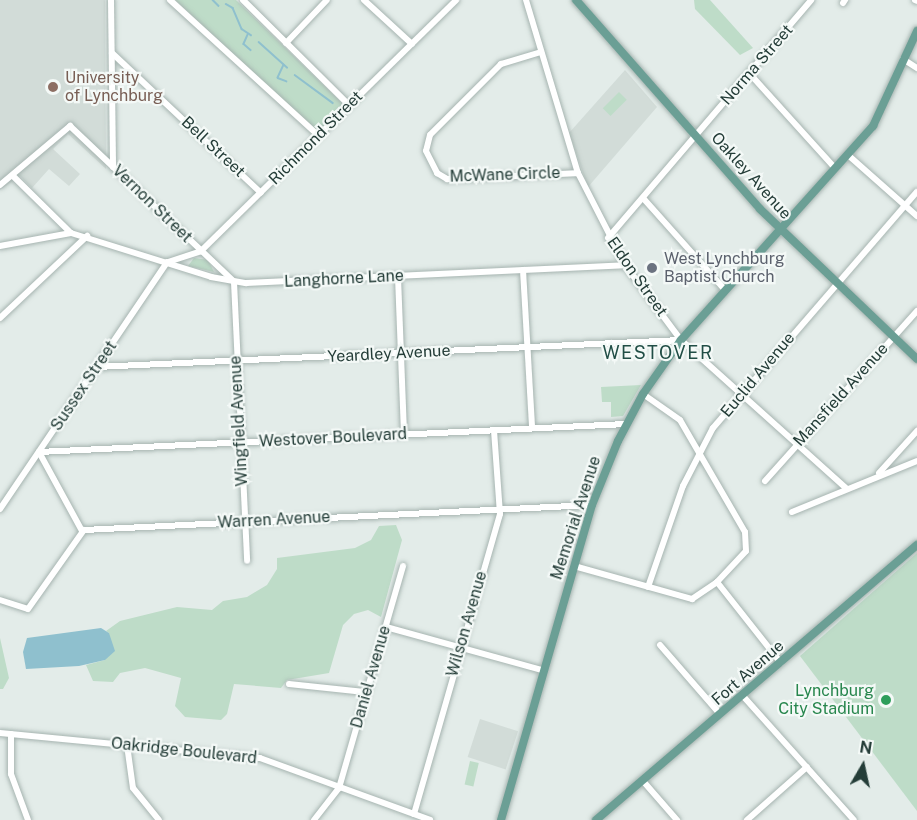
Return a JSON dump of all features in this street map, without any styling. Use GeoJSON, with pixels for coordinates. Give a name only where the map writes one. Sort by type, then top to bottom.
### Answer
{"type":"FeatureCollection","features":[{"type":"Feature","properties":{"kind":"main road","name":"Oakley Avenue"},"geometry":{"type":"LineString","coordinates":[[576,0],[781,231],[895,335],[917,359]]}},
{"type":"Feature","properties":{"kind":"main road","name":"Memorial Avenue"},"geometry":{"type":"LineString","coordinates":[[501,820],[542,670],[592,505],[627,424],[643,394],[681,340],[873,126],[917,31]]}},
{"type":"Feature","properties":{"kind":"main road","name":"Fort Avenue"},"geometry":{"type":"LineString","coordinates":[[596,820],[917,545]]}},
{"type":"Feature","properties":{"kind":"street"},"geometry":{"type":"LineString","coordinates":[[111,0],[113,167]]}},
{"type":"Feature","properties":{"kind":"street"},"geometry":{"type":"LineString","coordinates":[[170,0],[318,135]]}},
{"type":"Feature","properties":{"kind":"street"},"geometry":{"type":"LineString","coordinates":[[243,0],[349,105]]}},
{"type":"Feature","properties":{"kind":"street"},"geometry":{"type":"LineString","coordinates":[[286,43],[327,0]]}},
{"type":"Feature","properties":{"kind":"street"},"geometry":{"type":"LineString","coordinates":[[364,0],[412,44]]}},
{"type":"Feature","properties":{"kind":"street","name":"Richmond Street"},"geometry":{"type":"LineString","coordinates":[[167,262],[201,251],[456,0]]}},
{"type":"Feature","properties":{"kind":"street","name":"Eldon Street"},"geometry":{"type":"LineString","coordinates":[[526,0],[578,173],[608,238],[625,265],[681,340],[847,489]]}},
{"type":"Feature","properties":{"kind":"street","name":"Norma Street"},"geometry":{"type":"LineString","coordinates":[[608,238],[811,0]]}},
{"type":"Feature","properties":{"kind":"street","name":"McWane Circle"},"geometry":{"type":"LineString","coordinates":[[541,52],[501,64],[430,135],[426,151],[437,173],[447,179],[578,173]]}},
{"type":"Feature","properties":{"kind":"street","name":"Bell Street"},"geometry":{"type":"LineString","coordinates":[[112,53],[261,193]]}},
{"type":"Feature","properties":{"kind":"street"},"geometry":{"type":"LineString","coordinates":[[903,59],[917,68]]}},
{"type":"Feature","properties":{"kind":"street"},"geometry":{"type":"LineString","coordinates":[[750,74],[836,168]]}},
{"type":"Feature","properties":{"kind":"street","name":"Vernon Street"},"geometry":{"type":"LineString","coordinates":[[13,176],[70,126],[234,282]]}},
{"type":"Feature","properties":{"kind":"street"},"geometry":{"type":"LineString","coordinates":[[848,155],[917,216]]}},
{"type":"Feature","properties":{"kind":"street"},"geometry":{"type":"LineString","coordinates":[[0,185],[13,176],[71,233]]}},
{"type":"Feature","properties":{"kind":"street","name":"Euclid Avenue"},"geometry":{"type":"LineString","coordinates":[[648,587],[669,521],[699,453],[713,428],[917,192]]}},
{"type":"Feature","properties":{"kind":"street"},"geometry":{"type":"LineString","coordinates":[[643,198],[725,290]]}},
{"type":"Feature","properties":{"kind":"street"},"geometry":{"type":"LineString","coordinates":[[0,246],[71,233]]}},
{"type":"Feature","properties":{"kind":"street","name":"Langhorne Lane"},"geometry":{"type":"LineString","coordinates":[[71,233],[234,282],[398,277],[625,265]]}},
{"type":"Feature","properties":{"kind":"street"},"geometry":{"type":"LineString","coordinates":[[0,318],[87,236]]}},
{"type":"Feature","properties":{"kind":"street","name":"Sussex Street"},"geometry":{"type":"LineString","coordinates":[[0,509],[167,262]]}},
{"type":"Feature","properties":{"kind":"street"},"geometry":{"type":"LineString","coordinates":[[523,270],[532,428]]}},
{"type":"Feature","properties":{"kind":"street"},"geometry":{"type":"LineString","coordinates":[[398,277],[404,435]]}},
{"type":"Feature","properties":{"kind":"street","name":"Wingfield Avenue"},"geometry":{"type":"LineString","coordinates":[[234,282],[247,561]]}},
{"type":"Feature","properties":{"kind":"street","name":"Mansfield Avenue"},"geometry":{"type":"LineString","coordinates":[[765,481],[917,311]]}},
{"type":"Feature","properties":{"kind":"street","name":"Yeardley Avenue"},"geometry":{"type":"LineString","coordinates":[[96,367],[681,340]]}},
{"type":"Feature","properties":{"kind":"street"},"geometry":{"type":"LineString","coordinates":[[574,566],[692,598],[717,582],[741,559],[746,541],[680,420],[643,394]]}},
{"type":"Feature","properties":{"kind":"street","name":"Westover Boulevard"},"geometry":{"type":"LineString","coordinates":[[39,452],[627,424]]}},
{"type":"Feature","properties":{"kind":"street","name":"Wilson Avenue"},"geometry":{"type":"LineString","coordinates":[[414,814],[499,510],[494,430]]}},
{"type":"Feature","properties":{"kind":"street"},"geometry":{"type":"LineString","coordinates":[[877,476],[917,431]]}},
{"type":"Feature","properties":{"kind":"street"},"geometry":{"type":"LineString","coordinates":[[0,600],[28,609],[81,531],[39,452]]}},
{"type":"Feature","properties":{"kind":"street"},"geometry":{"type":"LineString","coordinates":[[792,512],[917,461]]}},
{"type":"Feature","properties":{"kind":"street","name":"Warren Avenue"},"geometry":{"type":"LineString","coordinates":[[81,531],[592,505]]}},
{"type":"Feature","properties":{"kind":"street","name":"Daniel Avenue"},"geometry":{"type":"LineString","coordinates":[[339,788],[403,566]]}},
{"type":"Feature","properties":{"kind":"street"},"geometry":{"type":"LineString","coordinates":[[717,582],[781,663]]}},
{"type":"Feature","properties":{"kind":"street"},"geometry":{"type":"LineString","coordinates":[[386,627],[542,670]]}},
{"type":"Feature","properties":{"kind":"street"},"geometry":{"type":"LineString","coordinates":[[660,645],[720,714]]}},
{"type":"Feature","properties":{"kind":"street"},"geometry":{"type":"LineString","coordinates":[[289,684],[366,692]]}},
{"type":"Feature","properties":{"kind":"street"},"geometry":{"type":"LineString","coordinates":[[743,696],[854,820]]}},
{"type":"Feature","properties":{"kind":"street","name":"Oakridge Boulevard"},"geometry":{"type":"LineString","coordinates":[[0,733],[260,758],[430,820]]}},
{"type":"Feature","properties":{"kind":"street"},"geometry":{"type":"LineString","coordinates":[[11,734],[11,774],[28,820]]}},
{"type":"Feature","properties":{"kind":"street"},"geometry":{"type":"LineString","coordinates":[[127,745],[133,788],[159,820]]}},
{"type":"Feature","properties":{"kind":"street"},"geometry":{"type":"LineString","coordinates":[[747,820],[807,767]]}},
{"type":"Feature","properties":{"kind":"street"},"geometry":{"type":"LineString","coordinates":[[643,781],[677,820]]}},
{"type":"Feature","properties":{"kind":"street"},"geometry":{"type":"LineString","coordinates":[[314,820],[339,788]]}},
{"type":"Feature","properties":{"kind":"shaded area","name":"University of Lynchburg"},"geometry":{"type":"Polygon","coordinates":[[[0,0],[105,0],[106,169],[68,134],[53,149],[80,174],[69,186],[49,169],[32,188],[20,176],[0,190],[0,0]]]}},
{"type":"Feature","properties":{"kind":"shaded area"},"geometry":{"type":"Polygon","coordinates":[[[625,70],[657,107],[588,187],[569,133],[625,70]]]}},
{"type":"Feature","properties":{"kind":"shaded area"},"geometry":{"type":"Polygon","coordinates":[[[480,719],[518,731],[506,769],[468,757],[480,719]]]}},
{"type":"Feature","properties":{"kind":"green space"},"geometry":{"type":"Polygon","coordinates":[[[175,0],[236,0],[344,105],[318,132],[175,0]]]}},
{"type":"Feature","properties":{"kind":"green space"},"geometry":{"type":"Polygon","coordinates":[[[694,0],[710,0],[753,48],[740,55],[695,9],[694,0]]]}},
{"type":"Feature","properties":{"kind":"green space"},"geometry":{"type":"Polygon","coordinates":[[[619,92],[627,100],[611,116],[603,108],[619,92]]]}},
{"type":"Feature","properties":{"kind":"green space"},"geometry":{"type":"Polygon","coordinates":[[[194,258],[208,260],[214,272],[188,266],[194,258]]]}},
{"type":"Feature","properties":{"kind":"green space"},"geometry":{"type":"Polygon","coordinates":[[[641,385],[623,416],[611,417],[611,402],[602,402],[601,387],[641,385]]]}},
{"type":"Feature","properties":{"kind":"green space"},"geometry":{"type":"Polygon","coordinates":[[[396,525],[402,540],[381,617],[368,610],[354,614],[343,625],[329,673],[287,680],[281,688],[234,684],[227,714],[221,720],[185,717],[175,706],[181,678],[145,668],[120,673],[113,682],[93,681],[86,665],[105,660],[109,633],[106,631],[120,621],[177,607],[212,610],[223,601],[247,597],[267,585],[277,569],[277,558],[355,548],[371,540],[379,526],[396,525]]]}},
{"type":"Feature","properties":{"kind":"green space"},"geometry":{"type":"Polygon","coordinates":[[[917,553],[917,811],[800,656],[917,553]]]}},
{"type":"Feature","properties":{"kind":"green space"},"geometry":{"type":"Polygon","coordinates":[[[0,638],[9,678],[3,689],[0,689],[0,638]]]}},
{"type":"Feature","properties":{"kind":"green space"},"geometry":{"type":"Polygon","coordinates":[[[470,761],[479,763],[473,786],[465,784],[470,761]]]}},
{"type":"Feature","properties":{"kind":"water"},"geometry":{"type":"Polygon","coordinates":[[[101,628],[109,633],[115,651],[105,660],[79,666],[26,669],[23,652],[27,638],[101,628]]]}},
{"type":"Feature","properties":{"kind":"waterway"},"geometry":{"type":"LineString","coordinates":[[213,0],[219,6]]}},
{"type":"Feature","properties":{"kind":"waterway"},"geometry":{"type":"LineString","coordinates":[[226,4],[233,8],[242,29],[251,35]]}},
{"type":"Feature","properties":{"kind":"waterway"},"geometry":{"type":"LineString","coordinates":[[248,35],[244,44],[251,50]]}},
{"type":"Feature","properties":{"kind":"waterway"},"geometry":{"type":"LineString","coordinates":[[259,42],[287,67]]}},
{"type":"Feature","properties":{"kind":"waterway"},"geometry":{"type":"LineString","coordinates":[[284,65],[278,78],[286,81]]}},
{"type":"Feature","properties":{"kind":"waterway"},"geometry":{"type":"LineString","coordinates":[[295,75],[333,103]]}},
{"type":"Feature","properties":{"kind":"place","name":"University of Lynchburg"},"geometry":{"type":"Point","coordinates":[53,87]}},
{"type":"Feature","properties":{"kind":"place","name":"West Lynchburg Baptist Church"},"geometry":{"type":"Point","coordinates":[652,268]}},
{"type":"Feature","properties":{"kind":"place","name":"Lynchburg City Stadium"},"geometry":{"type":"Point","coordinates":[886,700]}},
{"type":"Feature","properties":{"kind":"district","name":"WESTOVER"},"geometry":{"type":"Point","coordinates":[658,353]}}]}
